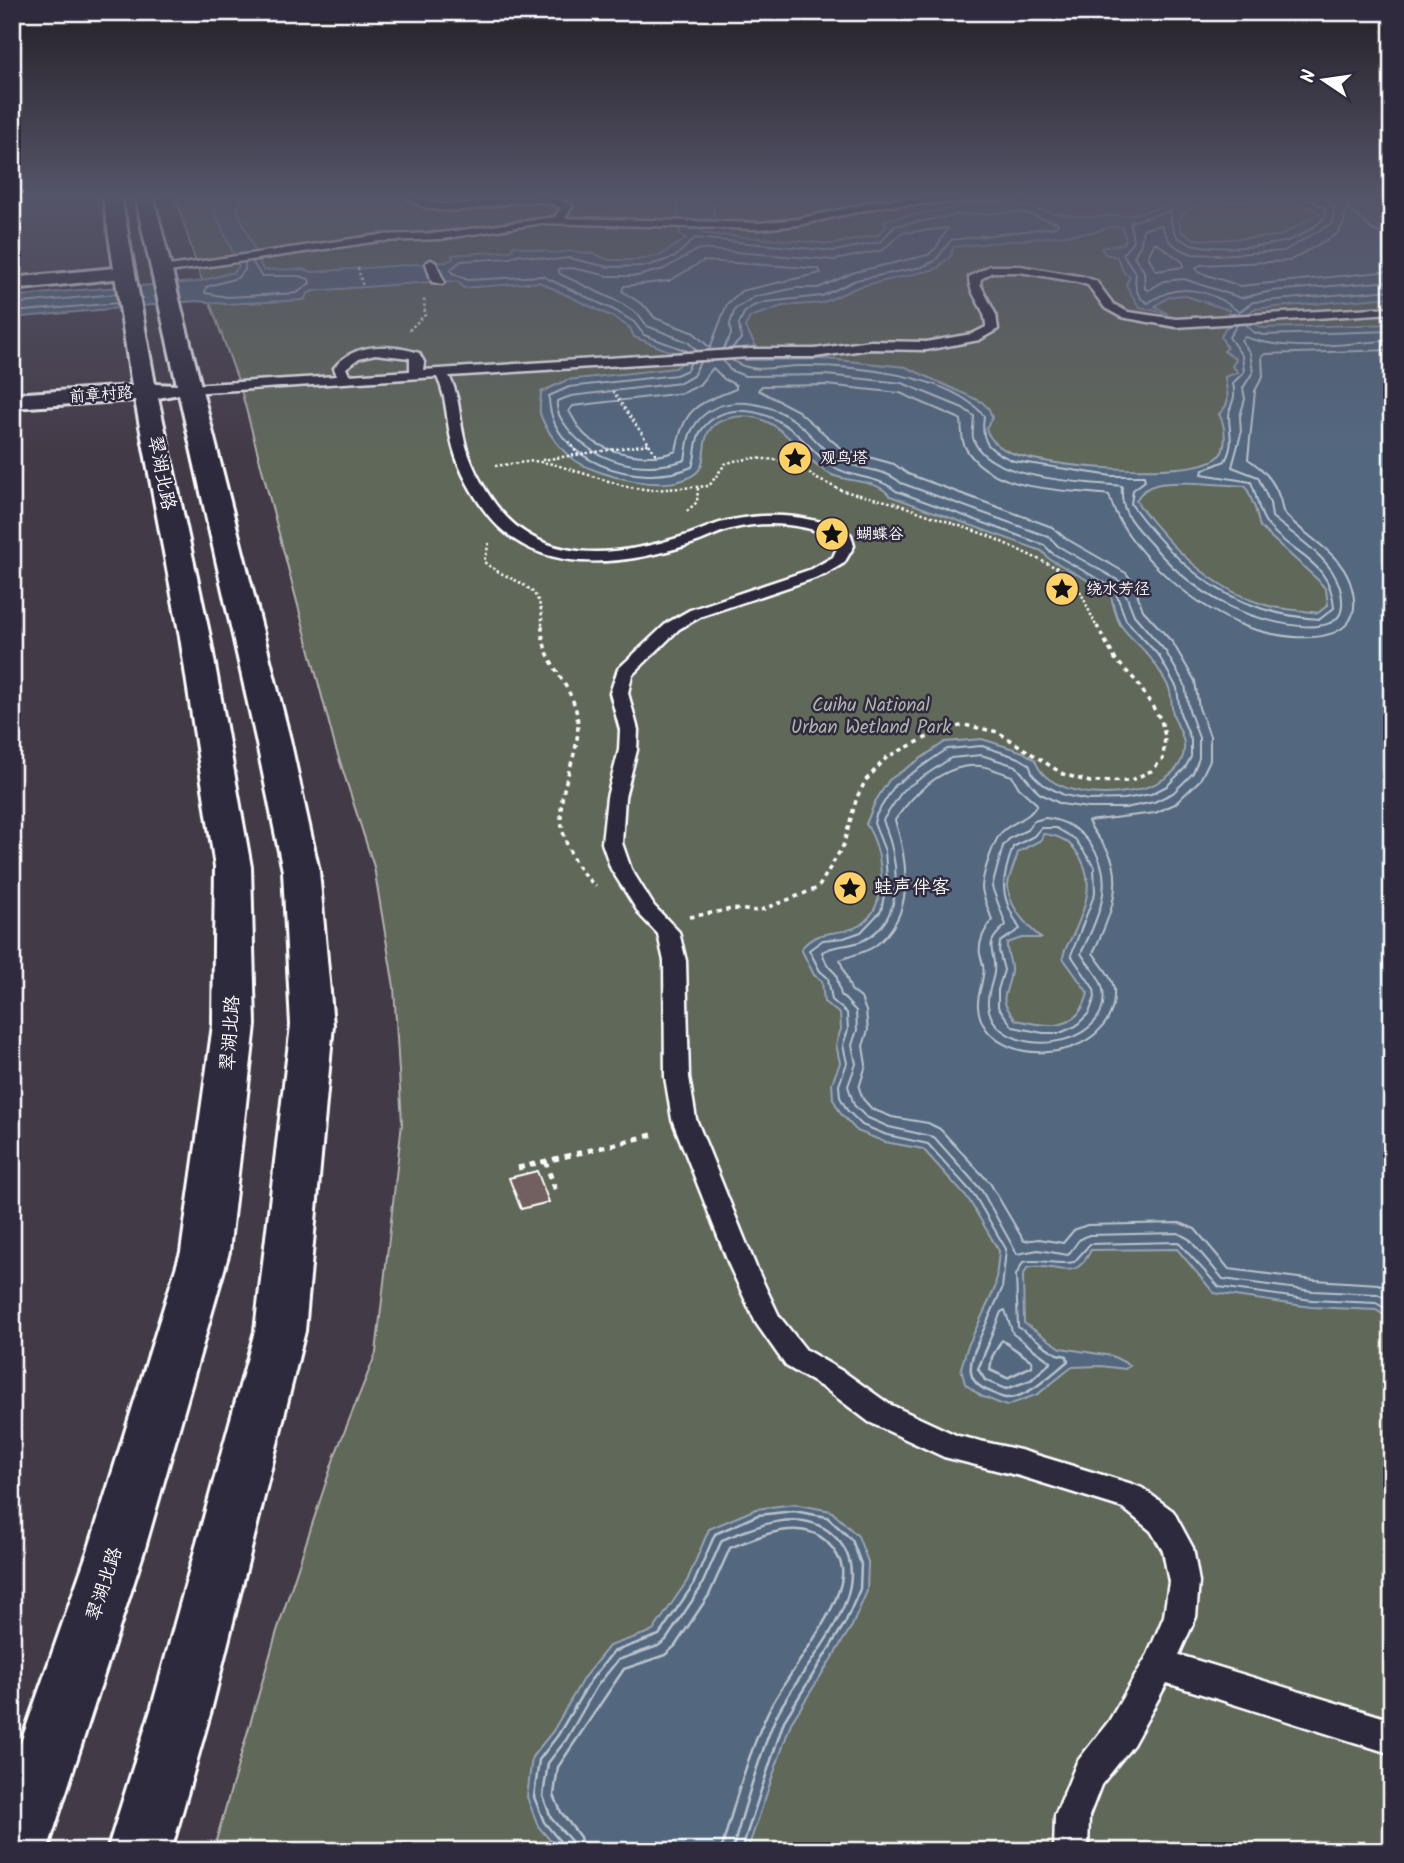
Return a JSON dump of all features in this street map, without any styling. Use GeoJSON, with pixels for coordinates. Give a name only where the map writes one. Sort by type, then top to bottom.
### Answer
{"type":"FeatureCollection","features":[{"type":"Feature","properties":{"kind":"street","name":"翠湖北路"},"geometry":{"type":"LineString","coordinates":[[15,1851],[117,1548],[205,1252],[234,1025],[233,867],[195,637],[145,392],[144,283]]}},
{"type":"Feature","properties":{"kind":"street","name":"翠湖北路"},"geometry":{"type":"LineString","coordinates":[[139,1851],[182,1707],[280,1331],[312,1025],[301,871],[189,389],[148,283]]}},
{"type":"Feature","properties":{"kind":"street","name":"前章村路"},"geometry":{"type":"LineString","coordinates":[[12,401],[189,389]]}},
{"type":"Feature","properties":{"kind":"lane"},"geometry":{"type":"LineString","coordinates":[[189,389],[750,353],[815,353],[870,345],[926,346],[975,337],[992,328],[993,323],[974,283]]}},
{"type":"Feature","properties":{"kind":"lane"},"geometry":{"type":"LineString","coordinates":[[1092,283],[1115,310],[1144,320],[1176,323],[1392,310]]}},
{"type":"Feature","properties":{"kind":"lane"},"geometry":{"type":"LineString","coordinates":[[344,379],[340,368],[350,358],[372,352],[402,352],[415,356],[418,362],[416,374]]}},
{"type":"Feature","properties":{"kind":"lane"},"geometry":{"type":"LineString","coordinates":[[441,372],[451,390],[460,449],[490,508],[506,524],[542,551],[564,556],[621,556],[688,540],[707,531],[734,524],[762,521],[809,522],[843,534],[846,546],[839,560],[818,572],[696,613],[673,626],[624,673],[619,693],[629,730],[628,750],[616,797],[612,843],[621,869],[668,932],[675,961],[677,1077],[687,1126],[743,1268],[769,1323],[796,1358],[837,1382],[879,1413],[954,1448],[1020,1463],[1132,1497],[1162,1521],[1178,1548],[1184,1583],[1180,1617],[1159,1665],[1121,1733],[1089,1774],[1072,1815],[1071,1851]]}},
{"type":"Feature","properties":{"kind":"lane"},"geometry":{"type":"LineString","coordinates":[[1159,1665],[1392,1737]]}},
{"type":"Feature","properties":{"kind":"path"},"geometry":{"type":"LineString","coordinates":[[362,283],[363,287]]}},
{"type":"Feature","properties":{"kind":"path"},"geometry":{"type":"LineString","coordinates":[[402,352],[407,342],[405,334],[425,315],[425,294]]}},
{"type":"Feature","properties":{"kind":"path"},"geometry":{"type":"LineString","coordinates":[[612,390],[657,456]]}},
{"type":"Feature","properties":{"kind":"path"},"geometry":{"type":"LineString","coordinates":[[569,441],[578,455]]}},
{"type":"Feature","properties":{"kind":"path"},"geometry":{"type":"LineString","coordinates":[[470,470],[649,444]]}},
{"type":"Feature","properties":{"kind":"path"},"geometry":{"type":"LineString","coordinates":[[506,524],[489,543],[484,562],[500,575],[531,589],[539,597],[543,607],[540,626],[544,646],[573,702],[577,718],[571,755],[560,793],[558,814],[563,840],[578,868],[591,883],[655,918],[732,909],[759,911],[818,888],[842,846],[857,797],[866,780],[887,757],[939,733],[964,725],[998,732],[1063,774],[1090,782],[1129,782],[1151,771],[1163,759],[1165,736],[1161,720],[1137,682],[1115,659],[1104,642],[1077,584],[1057,568],[989,536],[894,503],[843,491],[815,478],[798,462],[745,458],[725,464],[709,485],[670,490],[628,487],[567,466],[534,461]]}},
{"type":"Feature","properties":{"kind":"path"},"geometry":{"type":"LineString","coordinates":[[518,1168],[687,1126]]}},
{"type":"Feature","properties":{"kind":"path"},"geometry":{"type":"LineString","coordinates":[[545,1161],[556,1191]]}},
{"type":"Feature","properties":{"kind":"green space","name":"Cuihu National Urban Wetland Park"},"geometry":{"type":"Polygon","coordinates":[[[203,283],[1392,283],[1392,1851],[213,1851],[277,1631],[335,1455],[376,1353],[402,1123],[394,987],[374,867],[335,746],[240,386],[203,283]]]}},
{"type":"Feature","properties":{"kind":"water"},"geometry":{"type":"Polygon","coordinates":[[[182,283],[419,283],[313,291],[307,294],[304,300],[226,304],[196,301],[12,318],[12,297],[182,283]]]}},
{"type":"Feature","properties":{"kind":"water"},"geometry":{"type":"Polygon","coordinates":[[[460,283],[527,283],[463,288],[460,283]]]}},
{"type":"Feature","properties":{"kind":"water"},"geometry":{"type":"Polygon","coordinates":[[[541,283],[876,283],[858,287],[822,303],[783,306],[750,317],[745,327],[756,346],[739,349],[738,357],[746,360],[827,359],[906,367],[982,402],[989,409],[992,418],[986,428],[988,432],[993,440],[1008,451],[1054,463],[1084,466],[1116,469],[1178,468],[1217,458],[1223,449],[1224,430],[1219,414],[1227,401],[1225,377],[1238,372],[1232,366],[1236,359],[1224,351],[1227,348],[1221,337],[1225,328],[1230,326],[1229,310],[1183,295],[1169,297],[1155,306],[1168,314],[1139,307],[1127,283],[1392,283],[1392,297],[1254,309],[1249,313],[1252,323],[1263,328],[1392,324],[1392,1320],[1376,1310],[1311,1307],[1214,1293],[1177,1249],[1091,1250],[1085,1261],[1071,1270],[1027,1268],[1023,1276],[1024,1323],[1061,1348],[1112,1356],[1130,1365],[1125,1369],[1072,1367],[1038,1394],[1006,1406],[981,1396],[965,1384],[961,1368],[967,1348],[995,1288],[999,1251],[969,1200],[923,1149],[885,1142],[857,1131],[841,1114],[833,1099],[832,1083],[840,1063],[836,1044],[841,1029],[840,1014],[824,1002],[822,981],[814,975],[801,949],[815,937],[852,929],[870,916],[880,891],[881,876],[877,848],[866,824],[875,802],[889,780],[945,742],[982,739],[1023,752],[1035,760],[1046,777],[1066,788],[1090,793],[1117,793],[1143,788],[1165,778],[1180,763],[1184,744],[1173,714],[1171,694],[1159,670],[1120,624],[1110,593],[1048,558],[1042,551],[890,496],[871,484],[832,475],[766,421],[735,417],[721,421],[707,434],[701,467],[696,473],[669,483],[617,477],[574,460],[545,426],[540,411],[541,392],[567,380],[675,368],[685,361],[682,356],[634,337],[630,328],[613,317],[541,283]],[[1162,484],[1147,489],[1136,501],[1178,550],[1194,565],[1230,590],[1269,606],[1318,613],[1328,605],[1326,590],[1260,527],[1246,486],[1162,484]],[[1043,834],[1041,840],[1018,852],[1008,885],[1014,908],[1041,938],[1022,938],[1007,943],[1011,972],[1004,997],[1006,1006],[1016,1020],[1050,1025],[1069,1021],[1077,1015],[1088,993],[1063,958],[1083,912],[1088,881],[1076,851],[1061,839],[1043,834]]]}},
{"type":"Feature","properties":{"kind":"water"},"geometry":{"type":"Polygon","coordinates":[[[794,1504],[831,1511],[858,1536],[868,1562],[867,1591],[852,1626],[791,1723],[747,1851],[559,1851],[538,1826],[527,1797],[532,1757],[553,1731],[584,1677],[609,1646],[653,1631],[687,1581],[709,1529],[756,1509],[794,1504]]]}},
{"type":"Feature","properties":{"kind":"building"},"geometry":{"type":"Polygon","coordinates":[[[537,1171],[549,1202],[521,1209],[509,1178],[537,1171]]]}},
{"type":"Feature","properties":{"kind":"place","name":"观鸟塔"},"geometry":{"type":"Point","coordinates":[795,458]}},
{"type":"Feature","properties":{"kind":"place","name":"蝴蝶谷"},"geometry":{"type":"Point","coordinates":[832,534]}},
{"type":"Feature","properties":{"kind":"place","name":"绕水芳径"},"geometry":{"type":"Point","coordinates":[1062,589]}},
{"type":"Feature","properties":{"kind":"place","name":"蛙声伴客"},"geometry":{"type":"Point","coordinates":[850,888]}}]}
